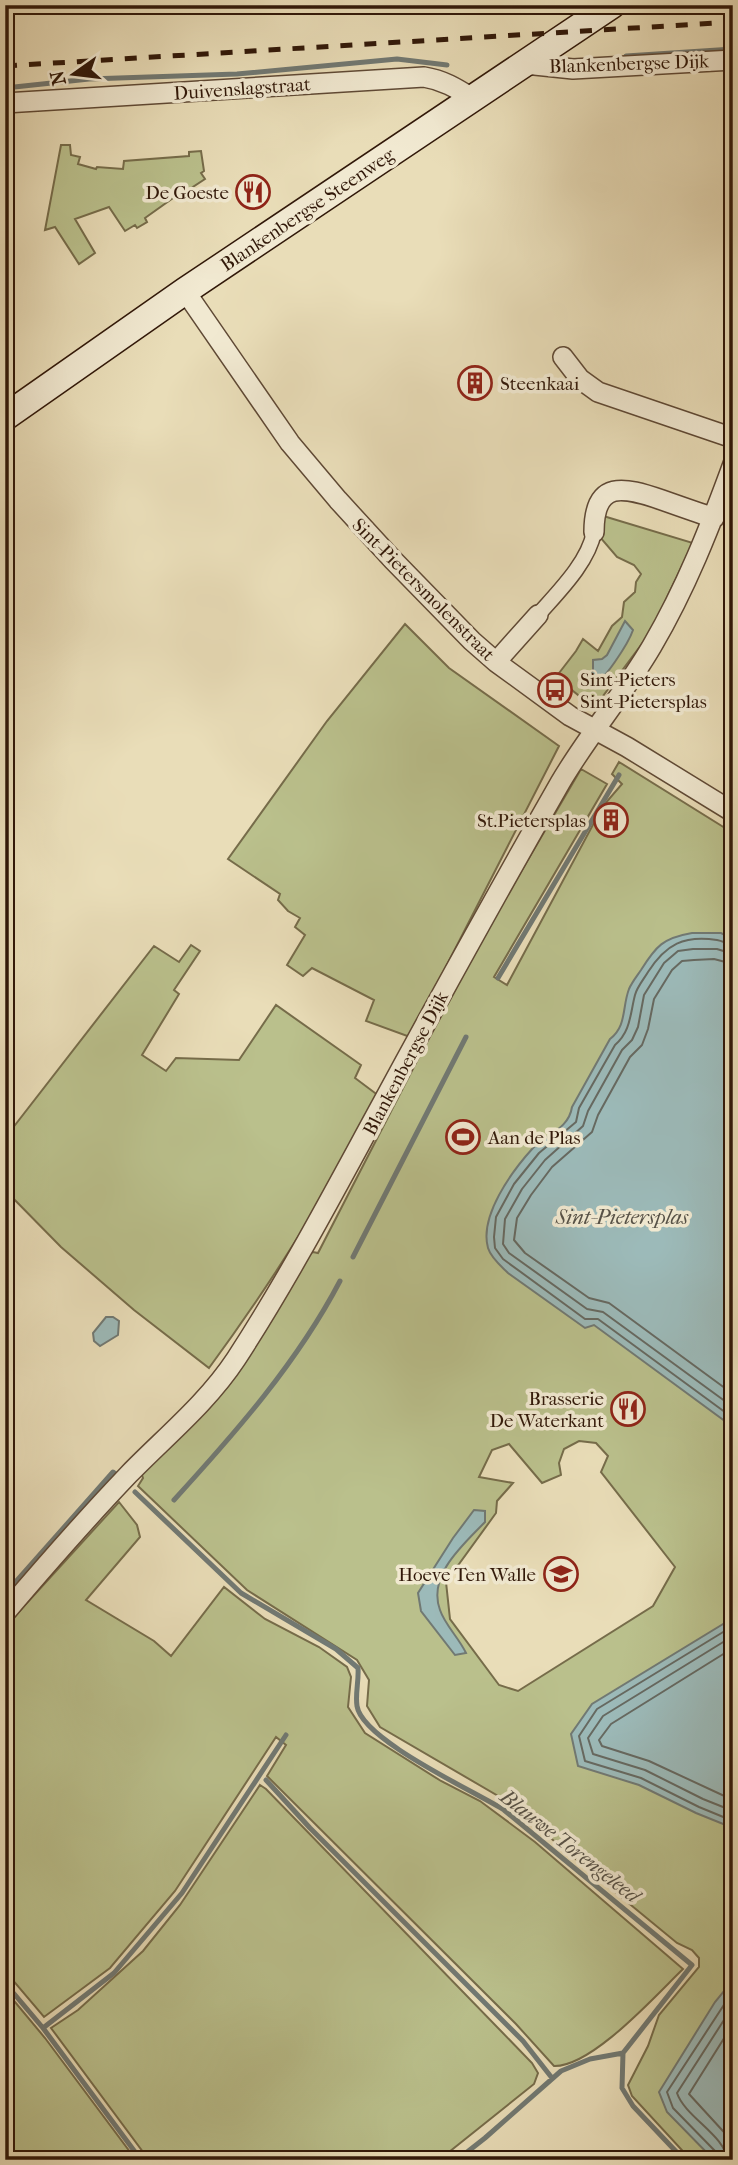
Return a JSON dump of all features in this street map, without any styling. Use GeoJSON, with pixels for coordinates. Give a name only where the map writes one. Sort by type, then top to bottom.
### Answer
{"type":"FeatureCollection","features":[{"type":"Feature","properties":{"kind":"main road","name":"Blankenbergse Steenweg"},"geometry":{"type":"LineString","coordinates":[[5,417],[185,291],[612,5]]}},
{"type":"Feature","properties":{"kind":"street","name":"Blankenbergse Dijk"},"geometry":{"type":"LineString","coordinates":[[524,64],[573,69],[733,60]]}},
{"type":"Feature","properties":{"kind":"street","name":"Duivenslagstraat"},"geometry":{"type":"LineString","coordinates":[[5,103],[424,76],[453,85],[472,99]]}},
{"type":"Feature","properties":{"kind":"street","name":"Sint-Pietersmolenstraat"},"geometry":{"type":"LineString","coordinates":[[185,291],[271,418],[338,500],[434,605],[496,663],[570,716],[733,813]]}},
{"type":"Feature","properties":{"kind":"street"},"geometry":{"type":"LineString","coordinates":[[562,357],[580,379],[598,392],[733,438]]}},
{"type":"Feature","properties":{"kind":"street","name":"Blankenbergse Dijk"},"geometry":{"type":"LineString","coordinates":[[5,1613],[128,1475],[202,1401],[234,1361],[311,1235],[464,953],[560,784],[594,729],[610,711],[652,648],[687,581],[733,464]]}},
{"type":"Feature","properties":{"kind":"street"},"geometry":{"type":"LineString","coordinates":[[496,663],[570,579],[587,552],[594,532],[594,516],[601,500],[609,494],[624,489],[714,518]]}},
{"type":"Feature","properties":{"kind":"green space"},"geometry":{"type":"Polygon","coordinates":[[[61,145],[70,145],[71,155],[80,157],[78,164],[96,169],[123,169],[124,161],[189,156],[189,152],[201,151],[204,171],[201,173],[205,179],[145,218],[147,222],[137,228],[135,225],[125,231],[109,207],[75,219],[95,253],[79,264],[55,227],[45,230],[61,145]]]}},
{"type":"Feature","properties":{"kind":"green space"},"geometry":{"type":"Polygon","coordinates":[[[600,515],[693,543],[650,633],[594,708],[556,677],[583,639],[598,651],[612,626],[622,617],[624,602],[635,592],[636,582],[641,574],[634,565],[617,557],[599,536],[600,515]]]}},
{"type":"Feature","properties":{"kind":"green space"},"geometry":{"type":"Polygon","coordinates":[[[405,624],[449,668],[559,746],[410,1037],[366,1021],[374,1000],[312,968],[303,976],[287,965],[305,935],[295,927],[300,918],[288,911],[278,900],[280,894],[228,859],[327,721],[405,624]]]}},
{"type":"Feature","properties":{"kind":"green space"},"geometry":{"type":"Polygon","coordinates":[[[619,762],[733,833],[733,2160],[691,2160],[632,2096],[628,2085],[648,2046],[659,2015],[699,1967],[699,1958],[692,1950],[677,1943],[505,1800],[380,1727],[367,1706],[369,1680],[357,1660],[247,1590],[138,1486],[143,1478],[141,1472],[308,1255],[318,1253],[467,964],[581,769],[607,784],[494,977],[507,985],[603,806],[622,784],[612,774],[619,762]],[[579,1441],[564,1449],[559,1463],[561,1475],[542,1483],[509,1444],[492,1450],[479,1477],[513,1483],[497,1501],[496,1513],[446,1582],[450,1619],[499,1685],[518,1691],[653,1606],[675,1567],[601,1472],[608,1456],[596,1443],[579,1441]]]}},
{"type":"Feature","properties":{"kind":"green space"},"geometry":{"type":"Polygon","coordinates":[[[191,945],[200,951],[174,990],[179,994],[142,1055],[166,1071],[176,1058],[239,1060],[276,1005],[361,1065],[355,1078],[379,1096],[299,1235],[209,1368],[134,1310],[61,1247],[5,1190],[5,1138],[154,946],[179,962],[191,945]]]}},
{"type":"Feature","properties":{"kind":"green space"},"geometry":{"type":"Polygon","coordinates":[[[119,1502],[137,1525],[140,1537],[86,1600],[154,1641],[171,1656],[224,1587],[265,1619],[319,1647],[347,1667],[351,1677],[348,1707],[365,1733],[441,1781],[480,1801],[535,1842],[683,1969],[604,2043],[569,2063],[554,2066],[516,2024],[267,1776],[286,1745],[276,1737],[175,1891],[110,1968],[44,2017],[5,1971],[5,1627],[119,1502]]]}},
{"type":"Feature","properties":{"kind":"green space"},"geometry":{"type":"Polygon","coordinates":[[[260,1785],[532,2063],[538,2073],[534,2084],[439,2160],[149,2160],[51,2028],[78,2010],[143,1951],[180,1905],[260,1785]]]}},
{"type":"Feature","properties":{"kind":"green space"},"geometry":{"type":"Polygon","coordinates":[[[5,1990],[45,2038],[136,2160],[5,2160],[5,1990]]]}},
{"type":"Feature","properties":{"kind":"water"},"geometry":{"type":"Polygon","coordinates":[[[625,621],[633,630],[631,636],[609,671],[591,686],[588,684],[593,660],[607,655],[625,621]]]}},
{"type":"Feature","properties":{"kind":"water","name":"Sint-Pietersplas"},"geometry":{"type":"Polygon","coordinates":[[[692,933],[721,933],[733,939],[733,1427],[594,1325],[585,1328],[508,1273],[491,1255],[486,1235],[493,1208],[507,1181],[533,1148],[567,1120],[610,1039],[619,1028],[633,981],[661,944],[692,933]]]}},
{"type":"Feature","properties":{"kind":"water"},"geometry":{"type":"Polygon","coordinates":[[[106,1317],[119,1321],[118,1335],[100,1346],[94,1341],[93,1333],[106,1317]]]}},
{"type":"Feature","properties":{"kind":"water"},"geometry":{"type":"Polygon","coordinates":[[[474,1510],[485,1511],[485,1522],[450,1561],[443,1573],[437,1597],[445,1621],[466,1653],[455,1655],[421,1611],[418,1593],[474,1510]]]}},
{"type":"Feature","properties":{"kind":"water"},"geometry":{"type":"Polygon","coordinates":[[[733,1618],[733,1828],[639,1785],[578,1766],[571,1734],[592,1704],[733,1618]]]}},
{"type":"Feature","properties":{"kind":"water"},"geometry":{"type":"Polygon","coordinates":[[[733,1980],[733,2160],[714,2160],[667,2112],[659,2092],[715,2002],[733,1980]]]}},
{"type":"Feature","properties":{"kind":"waterway"},"geometry":{"type":"LineString","coordinates":[[626,56],[733,49]]}},
{"type":"Feature","properties":{"kind":"waterway"},"geometry":{"type":"LineString","coordinates":[[5,88],[89,79],[237,74],[397,59],[447,65]]}},
{"type":"Feature","properties":{"kind":"waterway"},"geometry":{"type":"LineString","coordinates":[[498,978],[619,775]]}},
{"type":"Feature","properties":{"kind":"waterway"},"geometry":{"type":"LineString","coordinates":[[353,1257],[466,1037]]}},
{"type":"Feature","properties":{"kind":"waterway"},"geometry":{"type":"LineString","coordinates":[[174,1500],[264,1396],[305,1340],[340,1281]]}},
{"type":"Feature","properties":{"kind":"waterway","name":"Blauwe Torengeleed"},"geometry":{"type":"LineString","coordinates":[[5,1594],[113,1472],[117,1475]]}},
{"type":"Feature","properties":{"kind":"waterway","name":"Blauwe Torengeleed"},"geometry":{"type":"LineString","coordinates":[[135,1492],[241,1593],[336,1649],[358,1668],[357,1706],[364,1719],[378,1734],[421,1764],[504,1810],[692,1965],[623,2053],[622,2088],[633,2106],[684,2160]]}},
{"type":"Feature","properties":{"kind":"waterway"},"geometry":{"type":"LineString","coordinates":[[43,2028],[114,1973],[182,1893],[286,1735]]}},
{"type":"Feature","properties":{"kind":"waterway"},"geometry":{"type":"LineString","coordinates":[[266,1780],[310,1828],[523,2041],[552,2078]]}},
{"type":"Feature","properties":{"kind":"waterway"},"geometry":{"type":"LineString","coordinates":[[5,1983],[43,2028],[141,2160]]}},
{"type":"Feature","properties":{"kind":"waterway"},"geometry":{"type":"LineString","coordinates":[[457,2160],[561,2071],[590,2059],[623,2053]]}},
{"type":"Feature","properties":{"kind":"railway"},"geometry":{"type":"LineString","coordinates":[[5,66],[733,22]]}},
{"type":"Feature","properties":{"kind":"place","name":"De Goeste"},"geometry":{"type":"Point","coordinates":[253,192]}},
{"type":"Feature","properties":{"kind":"place","name":"Steenkaai"},"geometry":{"type":"Point","coordinates":[475,383]}},
{"type":"Feature","properties":{"kind":"place","name":"Sint-Pieters Sint-Pietersplas"},"geometry":{"type":"Point","coordinates":[555,690]}},
{"type":"Feature","properties":{"kind":"place","name":"St.Pietersplas"},"geometry":{"type":"Point","coordinates":[611,820]}},
{"type":"Feature","properties":{"kind":"place","name":"Aan de Plas"},"geometry":{"type":"Point","coordinates":[463,1137]}},
{"type":"Feature","properties":{"kind":"place","name":"Brasserie De Waterkant"},"geometry":{"type":"Point","coordinates":[628,1409]}},
{"type":"Feature","properties":{"kind":"place","name":"Hoeve Ten Walle"},"geometry":{"type":"Point","coordinates":[561,1574]}}]}
